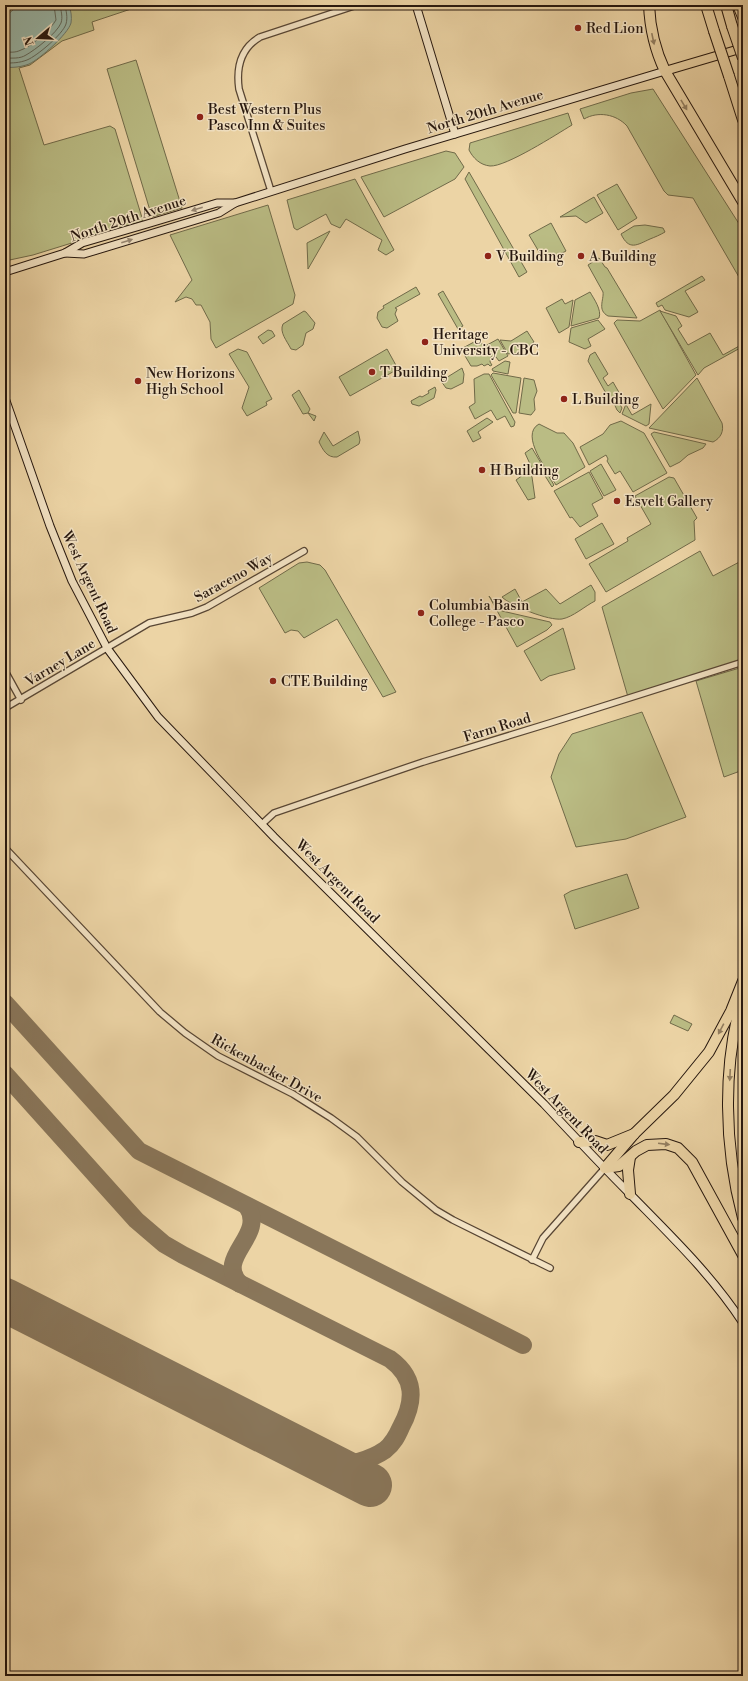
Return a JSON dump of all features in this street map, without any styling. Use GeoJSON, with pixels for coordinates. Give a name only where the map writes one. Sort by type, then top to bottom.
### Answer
{"type":"FeatureCollection","features":[{"type":"Feature","properties":{"kind":"highway"},"geometry":{"type":"LineString","coordinates":[[649,5],[652,35],[658,57],[743,202]]}},
{"type":"Feature","properties":{"kind":"highway"},"geometry":{"type":"LineString","coordinates":[[706,5],[743,120]]}},
{"type":"Feature","properties":{"kind":"highway"},"geometry":{"type":"LineString","coordinates":[[726,5],[743,58]]}},
{"type":"Feature","properties":{"kind":"highway"},"geometry":{"type":"LineString","coordinates":[[738,5],[743,17]]}},
{"type":"Feature","properties":{"kind":"highway"},"geometry":{"type":"LineString","coordinates":[[605,1168],[634,1134],[674,1095],[709,1052],[731,1011],[743,981]]}},
{"type":"Feature","properties":{"kind":"highway"},"geometry":{"type":"LineString","coordinates":[[743,995],[732,1046],[729,1092],[732,1161],[743,1218]]}},
{"type":"Feature","properties":{"kind":"highway"},"geometry":{"type":"LineString","coordinates":[[579,1142],[594,1141],[607,1144],[634,1134]]}},
{"type":"Feature","properties":{"kind":"highway"},"geometry":{"type":"LineString","coordinates":[[605,1168],[619,1166],[636,1151],[653,1144],[672,1145],[683,1153],[696,1170],[743,1255]]}},
{"type":"Feature","properties":{"kind":"highway"},"geometry":{"type":"LineString","coordinates":[[630,1157],[628,1170],[630,1194]]}},
{"type":"Feature","properties":{"kind":"main road"},"geometry":{"type":"LineString","coordinates":[[416,5],[455,134]]}},
{"type":"Feature","properties":{"kind":"main road","name":"North 20th Avenue"},"geometry":{"type":"LineString","coordinates":[[65,253],[84,254],[219,213],[235,203],[271,191],[455,134],[743,48]]}},
{"type":"Feature","properties":{"kind":"main road","name":"North 20th Avenue"},"geometry":{"type":"LineString","coordinates":[[65,253],[82,243],[196,209],[217,203],[235,203]]}},
{"type":"Feature","properties":{"kind":"main road"},"geometry":{"type":"LineString","coordinates":[[6,272],[65,253]]}},
{"type":"Feature","properties":{"kind":"main road","name":"West Argent Road"},"geometry":{"type":"LineString","coordinates":[[5,398],[61,557],[81,601],[107,648],[158,717],[262,824],[544,1104],[579,1142],[693,1257],[715,1284],[743,1323]]}},
{"type":"Feature","properties":{"kind":"street"},"geometry":{"type":"LineString","coordinates":[[271,191],[239,89],[238,73],[241,59],[248,46],[260,36],[357,5]]}},
{"type":"Feature","properties":{"kind":"street","name":"Saraceno Way"},"geometry":{"type":"LineString","coordinates":[[107,648],[149,623],[192,613],[207,607],[304,551]]}},
{"type":"Feature","properties":{"kind":"street","name":"Varney Lane"},"geometry":{"type":"LineString","coordinates":[[5,708],[21,700],[107,648]]}},
{"type":"Feature","properties":{"kind":"street","name":"Farm Road"},"geometry":{"type":"LineString","coordinates":[[262,824],[274,813],[426,761],[743,662]]}},
{"type":"Feature","properties":{"kind":"street"},"geometry":{"type":"LineString","coordinates":[[5,671],[21,700]]}},
{"type":"Feature","properties":{"kind":"street","name":"Rickenbacker Drive"},"geometry":{"type":"LineString","coordinates":[[5,848],[160,1012],[185,1033],[218,1056],[292,1094],[331,1118],[357,1137],[402,1182],[436,1210],[453,1220],[550,1268]]}},
{"type":"Feature","properties":{"kind":"street"},"geometry":{"type":"LineString","coordinates":[[532,1260],[548,1233],[605,1168]]}},
{"type":"Feature","properties":{"kind":"green space"},"geometry":{"type":"Polygon","coordinates":[[[5,5],[143,5],[92,22],[94,30],[62,41],[30,65],[19,68],[44,145],[110,126],[115,129],[143,221],[33,255],[5,261],[5,5]]]}},
{"type":"Feature","properties":{"kind":"green space"},"geometry":{"type":"Polygon","coordinates":[[[136,60],[182,208],[152,217],[107,69],[136,60]]]}},
{"type":"Feature","properties":{"kind":"green space"},"geometry":{"type":"Polygon","coordinates":[[[653,89],[743,230],[743,284],[693,198],[668,195],[664,191],[627,126],[618,119],[607,115],[595,115],[584,119],[580,109],[631,93],[653,89]]]}},
{"type":"Feature","properties":{"kind":"green space"},"geometry":{"type":"Polygon","coordinates":[[[568,113],[572,125],[519,156],[498,165],[490,166],[477,161],[469,150],[470,143],[568,113]]]}},
{"type":"Feature","properties":{"kind":"green space"},"geometry":{"type":"Polygon","coordinates":[[[446,151],[455,153],[464,167],[455,179],[384,217],[361,177],[446,151]]]}},
{"type":"Feature","properties":{"kind":"green space"},"geometry":{"type":"Polygon","coordinates":[[[469,172],[527,272],[519,277],[465,179],[469,172]]]}},
{"type":"Feature","properties":{"kind":"green space"},"geometry":{"type":"Polygon","coordinates":[[[355,179],[394,250],[386,255],[378,250],[382,240],[346,219],[340,228],[331,224],[326,214],[297,230],[294,228],[287,200],[355,179]]]}},
{"type":"Feature","properties":{"kind":"green space"},"geometry":{"type":"Polygon","coordinates":[[[617,184],[637,218],[618,230],[597,195],[617,184]]]}},
{"type":"Feature","properties":{"kind":"green space"},"geometry":{"type":"Polygon","coordinates":[[[594,197],[603,213],[586,223],[576,216],[560,217],[594,197]]]}},
{"type":"Feature","properties":{"kind":"green space"},"geometry":{"type":"Polygon","coordinates":[[[268,205],[295,295],[293,304],[216,348],[211,339],[210,322],[201,305],[196,305],[192,299],[186,297],[175,302],[192,280],[170,235],[268,205]]]}},
{"type":"Feature","properties":{"kind":"green space"},"geometry":{"type":"Polygon","coordinates":[[[551,223],[566,251],[545,262],[529,235],[551,223]]]}},
{"type":"Feature","properties":{"kind":"green space"},"geometry":{"type":"Polygon","coordinates":[[[645,225],[663,228],[665,232],[637,245],[630,245],[627,243],[621,234],[634,226],[645,225]]]}},
{"type":"Feature","properties":{"kind":"green space"},"geometry":{"type":"Polygon","coordinates":[[[330,231],[308,269],[307,243],[330,231]]]}},
{"type":"Feature","properties":{"kind":"green space"},"geometry":{"type":"Polygon","coordinates":[[[599,258],[607,268],[637,318],[608,316],[603,311],[603,292],[588,265],[599,258]]]}},
{"type":"Feature","properties":{"kind":"green space"},"geometry":{"type":"Polygon","coordinates":[[[702,276],[705,280],[685,291],[698,312],[689,317],[665,310],[662,305],[658,307],[656,303],[702,276]]]}},
{"type":"Feature","properties":{"kind":"green space"},"geometry":{"type":"Polygon","coordinates":[[[416,287],[420,294],[395,308],[397,309],[395,314],[398,321],[387,328],[382,327],[377,318],[378,312],[384,308],[383,306],[416,287]]]}},
{"type":"Feature","properties":{"kind":"green space"},"geometry":{"type":"Polygon","coordinates":[[[443,291],[463,326],[458,329],[438,294],[443,291]]]}},
{"type":"Feature","properties":{"kind":"green space"},"geometry":{"type":"Polygon","coordinates":[[[590,292],[599,308],[599,318],[571,326],[575,300],[590,292]]]}},
{"type":"Feature","properties":{"kind":"green space"},"geometry":{"type":"Polygon","coordinates":[[[562,299],[565,304],[573,300],[569,327],[559,333],[546,308],[562,299]]]}},
{"type":"Feature","properties":{"kind":"green space"},"geometry":{"type":"Polygon","coordinates":[[[660,310],[696,375],[663,409],[614,323],[617,320],[640,321],[660,310]]]}},
{"type":"Feature","properties":{"kind":"green space"},"geometry":{"type":"Polygon","coordinates":[[[304,311],[315,323],[313,329],[306,333],[303,345],[296,350],[291,349],[282,330],[283,324],[304,311]]]}},
{"type":"Feature","properties":{"kind":"green space"},"geometry":{"type":"Polygon","coordinates":[[[660,311],[676,316],[682,326],[678,329],[688,345],[710,333],[723,355],[741,345],[742,347],[704,368],[698,375],[660,311]]]}},
{"type":"Feature","properties":{"kind":"green space"},"geometry":{"type":"Polygon","coordinates":[[[598,320],[605,329],[588,339],[591,346],[585,349],[569,342],[571,328],[598,320]]]}},
{"type":"Feature","properties":{"kind":"green space"},"geometry":{"type":"Polygon","coordinates":[[[268,330],[272,331],[275,336],[263,344],[258,337],[268,330]]]}},
{"type":"Feature","properties":{"kind":"green space"},"geometry":{"type":"Polygon","coordinates":[[[527,331],[534,342],[522,351],[522,355],[514,353],[508,354],[500,340],[511,341],[527,331]]]}},
{"type":"Feature","properties":{"kind":"green space"},"geometry":{"type":"Polygon","coordinates":[[[498,339],[508,356],[499,361],[496,357],[491,357],[490,362],[492,365],[490,366],[488,364],[484,366],[482,364],[471,366],[461,349],[474,342],[487,345],[498,339]]]}},
{"type":"Feature","properties":{"kind":"green space"},"geometry":{"type":"Polygon","coordinates":[[[238,349],[247,352],[272,399],[266,402],[267,405],[247,416],[242,408],[249,387],[229,354],[238,349]]]}},
{"type":"Feature","properties":{"kind":"green space"},"geometry":{"type":"Polygon","coordinates":[[[387,349],[398,369],[350,396],[339,377],[387,349]]]}},
{"type":"Feature","properties":{"kind":"green space"},"geometry":{"type":"Polygon","coordinates":[[[595,352],[608,374],[603,378],[608,386],[613,382],[626,404],[618,401],[622,408],[620,413],[612,399],[608,397],[588,361],[590,355],[595,352]]]}},
{"type":"Feature","properties":{"kind":"green space"},"geometry":{"type":"Polygon","coordinates":[[[505,361],[510,362],[508,374],[493,371],[492,369],[505,361]]]}},
{"type":"Feature","properties":{"kind":"green space"},"geometry":{"type":"Polygon","coordinates":[[[462,368],[464,374],[463,383],[451,389],[446,388],[441,381],[462,368]]]}},
{"type":"Feature","properties":{"kind":"green space"},"geometry":{"type":"Polygon","coordinates":[[[493,373],[521,378],[516,413],[513,413],[491,375],[493,373]]]}},
{"type":"Feature","properties":{"kind":"green space"},"geometry":{"type":"Polygon","coordinates":[[[484,374],[489,374],[515,422],[514,426],[511,427],[505,416],[497,420],[491,410],[475,419],[469,407],[475,403],[474,379],[484,374]]]}},
{"type":"Feature","properties":{"kind":"green space"},"geometry":{"type":"Polygon","coordinates":[[[524,378],[534,380],[537,391],[534,399],[535,410],[531,415],[519,413],[524,378]]]}},
{"type":"Feature","properties":{"kind":"green space"},"geometry":{"type":"Polygon","coordinates":[[[697,378],[722,423],[723,426],[720,436],[713,442],[649,428],[697,378]]]}},
{"type":"Feature","properties":{"kind":"green space"},"geometry":{"type":"Polygon","coordinates":[[[435,387],[436,390],[434,398],[419,406],[412,404],[411,401],[429,393],[428,391],[435,387]]]}},
{"type":"Feature","properties":{"kind":"green space"},"geometry":{"type":"Polygon","coordinates":[[[299,390],[310,409],[308,413],[303,414],[292,395],[299,390]]]}},
{"type":"Feature","properties":{"kind":"green space"},"geometry":{"type":"Polygon","coordinates":[[[626,404],[632,415],[651,404],[649,424],[646,426],[622,414],[626,404]]]}},
{"type":"Feature","properties":{"kind":"green space"},"geometry":{"type":"Polygon","coordinates":[[[308,413],[316,416],[314,421],[308,413]]]}},
{"type":"Feature","properties":{"kind":"green space"},"geometry":{"type":"Polygon","coordinates":[[[487,418],[493,422],[478,432],[481,438],[473,442],[467,431],[487,418]]]}},
{"type":"Feature","properties":{"kind":"green space"},"geometry":{"type":"Polygon","coordinates":[[[621,421],[644,433],[667,473],[633,492],[620,471],[615,474],[607,461],[608,459],[606,455],[589,465],[580,447],[603,434],[610,425],[621,421]]]}},
{"type":"Feature","properties":{"kind":"green space"},"geometry":{"type":"Polygon","coordinates":[[[539,424],[557,433],[564,433],[573,443],[585,467],[556,485],[533,444],[532,436],[534,429],[539,424]]]}},
{"type":"Feature","properties":{"kind":"green space"},"geometry":{"type":"Polygon","coordinates":[[[358,431],[360,440],[359,444],[337,457],[328,455],[319,442],[324,432],[333,446],[358,431]]]}},
{"type":"Feature","properties":{"kind":"green space"},"geometry":{"type":"Polygon","coordinates":[[[654,432],[706,444],[703,448],[688,455],[680,462],[670,467],[651,434],[654,432]]]}},
{"type":"Feature","properties":{"kind":"green space"},"geometry":{"type":"Polygon","coordinates":[[[532,448],[554,485],[552,487],[542,471],[535,475],[525,453],[532,448]]]}},
{"type":"Feature","properties":{"kind":"green space"},"geometry":{"type":"Polygon","coordinates":[[[601,464],[616,490],[604,496],[590,471],[601,464]]]}},
{"type":"Feature","properties":{"kind":"green space"},"geometry":{"type":"Polygon","coordinates":[[[526,468],[532,477],[535,498],[528,500],[516,480],[523,475],[521,471],[526,468]]]}},
{"type":"Feature","properties":{"kind":"green space"},"geometry":{"type":"Polygon","coordinates":[[[589,472],[603,498],[592,504],[598,516],[580,527],[572,517],[570,518],[554,491],[589,472]]]}},
{"type":"Feature","properties":{"kind":"green space"},"geometry":{"type":"Polygon","coordinates":[[[669,477],[674,478],[697,518],[694,521],[695,540],[606,592],[589,564],[628,541],[627,538],[651,524],[635,496],[669,477]]]}},
{"type":"Feature","properties":{"kind":"green space"},"geometry":{"type":"Polygon","coordinates":[[[602,523],[614,544],[586,559],[575,539],[602,523]]]}},
{"type":"Feature","properties":{"kind":"green space"},"geometry":{"type":"Polygon","coordinates":[[[700,551],[713,576],[743,560],[743,660],[628,697],[602,607],[700,551]]]}},
{"type":"Feature","properties":{"kind":"green space"},"geometry":{"type":"Polygon","coordinates":[[[307,562],[320,565],[325,570],[396,692],[383,697],[337,619],[304,638],[298,631],[291,630],[285,633],[259,588],[299,563],[307,562]]]}},
{"type":"Feature","properties":{"kind":"green space"},"geometry":{"type":"Polygon","coordinates":[[[591,585],[595,592],[595,601],[575,614],[562,619],[548,618],[530,612],[513,605],[502,597],[515,589],[522,602],[546,589],[560,604],[591,585]]]}},
{"type":"Feature","properties":{"kind":"green space"},"geometry":{"type":"Polygon","coordinates":[[[489,596],[496,606],[502,611],[550,622],[552,625],[547,630],[517,647],[489,596]]]}},
{"type":"Feature","properties":{"kind":"green space"},"geometry":{"type":"Polygon","coordinates":[[[563,628],[575,669],[549,676],[541,681],[524,651],[563,628]]]}},
{"type":"Feature","properties":{"kind":"green space"},"geometry":{"type":"Polygon","coordinates":[[[743,667],[743,770],[724,777],[696,681],[743,667]]]}},
{"type":"Feature","properties":{"kind":"green space"},"geometry":{"type":"Polygon","coordinates":[[[642,712],[686,817],[626,839],[576,847],[551,777],[559,754],[572,734],[642,712]]]}},
{"type":"Feature","properties":{"kind":"green space"},"geometry":{"type":"Polygon","coordinates":[[[627,874],[639,908],[575,929],[564,895],[571,891],[627,874]]]}},
{"type":"Feature","properties":{"kind":"green space"},"geometry":{"type":"Polygon","coordinates":[[[674,1015],[692,1024],[688,1031],[670,1023],[674,1015]]]}},
{"type":"Feature","properties":{"kind":"water"},"geometry":{"type":"Polygon","coordinates":[[[14,5],[69,5],[71,23],[65,33],[46,52],[34,61],[20,67],[5,67],[5,17],[13,10],[14,5]]]}},
{"type":"Feature","properties":{"kind":"taxiway"},"geometry":{"type":"LineString","coordinates":[[5,1003],[139,1151],[523,1345]]}},
{"type":"Feature","properties":{"kind":"taxiway"},"geometry":{"type":"LineString","coordinates":[[5,1074],[136,1220],[164,1244],[390,1359],[399,1366],[409,1382],[411,1399],[406,1417],[398,1434],[385,1450],[373,1457],[353,1463],[333,1466]]}},
{"type":"Feature","properties":{"kind":"taxiway"},"geometry":{"type":"LineString","coordinates":[[240,1284],[234,1274],[233,1265],[236,1255],[251,1227],[251,1217],[247,1206]]}},
{"type":"Feature","properties":{"kind":"runway"},"geometry":{"type":"LineString","coordinates":[[5,1300],[370,1485]]}},
{"type":"Feature","properties":{"kind":"place","name":"Red Lion"},"geometry":{"type":"Point","coordinates":[578,28]}},
{"type":"Feature","properties":{"kind":"place","name":"Best Western Plus Pasco Inn & Suites"},"geometry":{"type":"Point","coordinates":[200,117]}},
{"type":"Feature","properties":{"kind":"place","name":"V Building"},"geometry":{"type":"Point","coordinates":[488,256]}},
{"type":"Feature","properties":{"kind":"place","name":"A Building"},"geometry":{"type":"Point","coordinates":[581,256]}},
{"type":"Feature","properties":{"kind":"place","name":"Heritage University - CBC"},"geometry":{"type":"Point","coordinates":[425,342]}},
{"type":"Feature","properties":{"kind":"place","name":"T Building"},"geometry":{"type":"Point","coordinates":[372,372]}},
{"type":"Feature","properties":{"kind":"place","name":"New Horizons High School"},"geometry":{"type":"Point","coordinates":[138,381]}},
{"type":"Feature","properties":{"kind":"place","name":"L Building"},"geometry":{"type":"Point","coordinates":[564,399]}},
{"type":"Feature","properties":{"kind":"place","name":"H Building"},"geometry":{"type":"Point","coordinates":[482,470]}},
{"type":"Feature","properties":{"kind":"place","name":"Esvelt Gallery"},"geometry":{"type":"Point","coordinates":[617,501]}},
{"type":"Feature","properties":{"kind":"place","name":"Columbia Basin College - Pasco"},"geometry":{"type":"Point","coordinates":[421,613]}},
{"type":"Feature","properties":{"kind":"place","name":"CTE Building"},"geometry":{"type":"Point","coordinates":[273,681]}}]}
